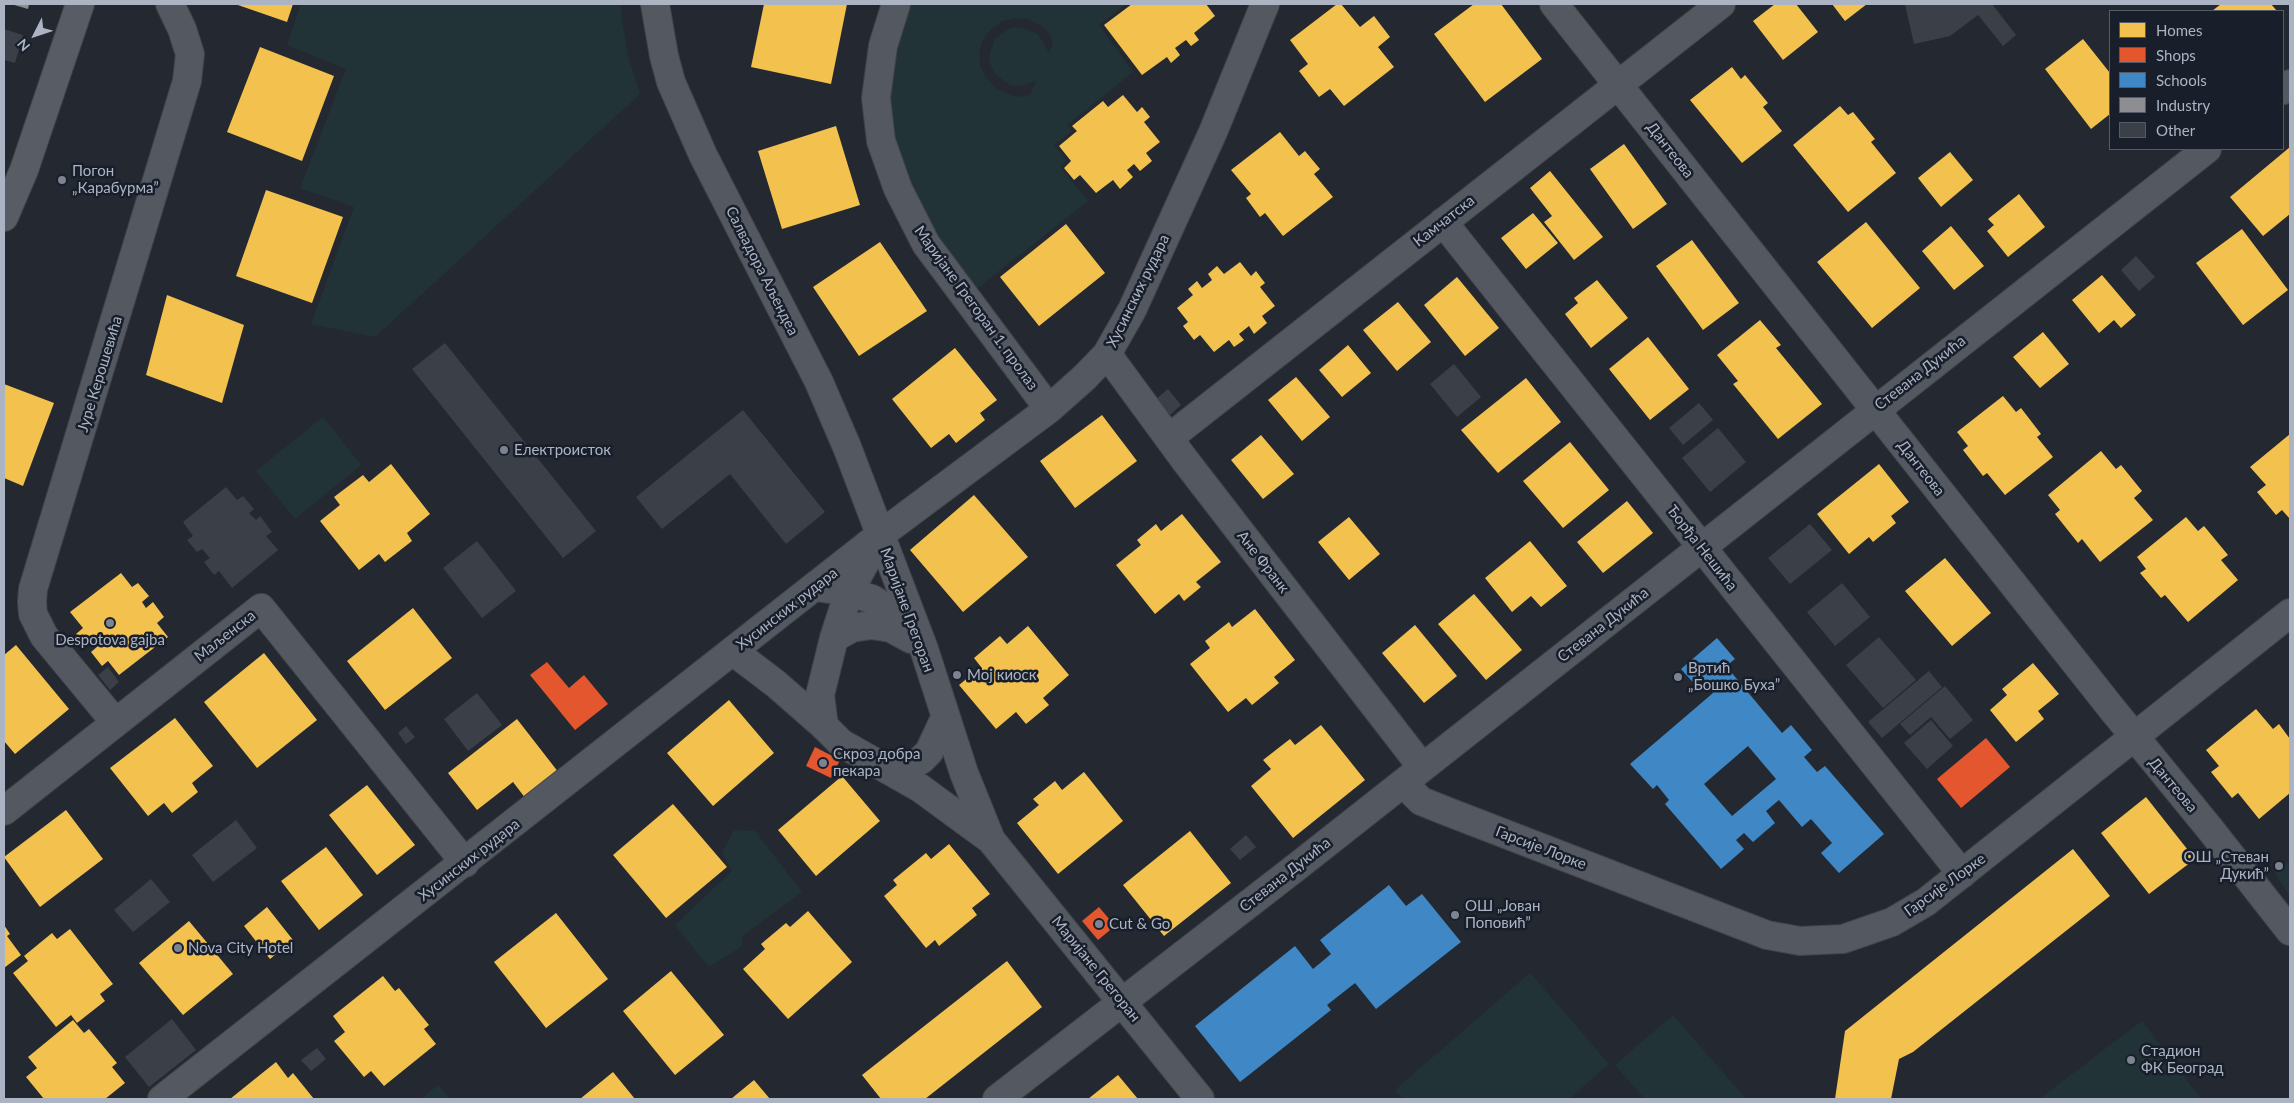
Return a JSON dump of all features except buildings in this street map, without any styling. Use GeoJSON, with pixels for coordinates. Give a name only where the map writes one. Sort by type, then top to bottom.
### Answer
{"type":"FeatureCollection","features":[{"type":"Feature","properties":{"kind":"main road"},"geometry":{"type":"LineString","coordinates":[[4,217],[24,170],[80,4]]}},
{"type":"Feature","properties":{"kind":"street","name":"Јуре Керошевића"},"geometry":{"type":"LineString","coordinates":[[115,722],[44,636],[33,614],[32,602],[33,589],[187,81],[190,54],[182,29],[170,4]]}},
{"type":"Feature","properties":{"kind":"street","name":"Салвадора Аљендеа"},"geometry":{"type":"LineString","coordinates":[[655,4],[664,56],[671,82],[713,177],[819,382],[860,480],[880,536]]}},
{"type":"Feature","properties":{"kind":"street","name":"Маријане Грегоран 1. пролаз"},"geometry":{"type":"LineString","coordinates":[[896,4],[883,46],[876,98],[881,141],[898,190],[926,244],[1049,409]]}},
{"type":"Feature","properties":{"kind":"street","name":"Хусинских рудара"},"geometry":{"type":"LineString","coordinates":[[162,1099],[880,536],[1049,409],[1107,354],[1132,310],[1213,132],[1264,4]]}},
{"type":"Feature","properties":{"kind":"street","name":"Дантеова"},"geometry":{"type":"LineString","coordinates":[[1554,4],[2134,737],[2210,829],[2290,931]]}},
{"type":"Feature","properties":{"kind":"street","name":"Камчатска"},"geometry":{"type":"LineString","coordinates":[[1169,438],[1721,4]]}},
{"type":"Feature","properties":{"kind":"street","name":"Стевана Дукића"},"geometry":{"type":"LineString","coordinates":[[997,1099],[1124,1002],[1702,547],[1874,409],[2206,150]]}},
{"type":"Feature","properties":{"kind":"street","name":"Ђорђа Нешића"},"geometry":{"type":"LineString","coordinates":[[1443,222],[1962,874]]}},
{"type":"Feature","properties":{"kind":"street","name":"Ане Франк"},"geometry":{"type":"LineString","coordinates":[[1107,354],[1412,775]]}},
{"type":"Feature","properties":{"kind":"street","name":"Маријане Грегоран"},"geometry":{"type":"LineString","coordinates":[[880,536],[849,592],[834,638],[821,689],[820,708],[824,726],[841,744],[866,760],[887,769],[920,788],[991,840],[1124,1002],[1200,1099]]}},
{"type":"Feature","properties":{"kind":"street","name":"Маријане Грегоран"},"geometry":{"type":"LineString","coordinates":[[880,536],[924,650],[964,773],[991,840]]}},
{"type":"Feature","properties":{"kind":"street"},"geometry":{"type":"LineString","coordinates":[[816,587],[849,592],[872,599],[888,609],[924,650]]}},
{"type":"Feature","properties":{"kind":"street","name":"Маљенска"},"geometry":{"type":"LineString","coordinates":[[4,811],[261,608],[465,863]]}},
{"type":"Feature","properties":{"kind":"street","name":"Гарсије Лорке"},"geometry":{"type":"LineString","coordinates":[[1412,775],[1421,800],[1767,935],[1800,941],[1843,939],[1892,922],[1926,902],[2290,613]]}},
{"type":"Feature","properties":{"kind":"street"},"geometry":{"type":"LineString","coordinates":[[834,638],[844,632],[862,626],[882,626],[900,632],[924,650]]}},
{"type":"Feature","properties":{"kind":"street"},"geometry":{"type":"LineString","coordinates":[[734,652],[776,684],[824,726]]}},
{"type":"Feature","properties":{"kind":"street"},"geometry":{"type":"LineString","coordinates":[[887,769],[904,768],[921,760],[929,752],[946,718]]}},
{"type":"Feature","properties":{"kind":"shaded area"},"geometry":{"type":"Polygon","coordinates":[[[301,4],[621,4],[628,56],[640,94],[375,337],[311,324],[354,207],[300,188],[346,69],[287,45],[301,4]]]}},
{"type":"Feature","properties":{"kind":"shaded area"},"geometry":{"type":"Polygon","coordinates":[[[896,4],[1126,4],[1099,25],[1133,72],[1067,125],[1072,131],[1054,145],[1067,161],[1060,167],[1088,201],[966,297],[881,141],[896,4]],[[1015,18],[1002,21],[991,29],[983,39],[979,52],[980,65],[985,77],[998,90],[1016,97],[1030,95],[1036,81],[1020,86],[1010,85],[995,74],[989,56],[995,39],[1010,28],[1020,27],[1038,34],[1049,53],[1053,44],[1050,34],[1040,25],[1028,19],[1015,18]]]}},
{"type":"Feature","properties":{"kind":"shaded area"},"geometry":{"type":"Polygon","coordinates":[[[323,417],[361,465],[295,519],[256,471],[323,417]]]}},
{"type":"Feature","properties":{"kind":"shaded area"},"geometry":{"type":"Polygon","coordinates":[[[734,830],[755,831],[802,892],[742,936],[742,946],[709,967],[675,925],[732,871],[722,853],[734,830]]]}},
{"type":"Feature","properties":{"kind":"shaded area"},"geometry":{"type":"Polygon","coordinates":[[[2290,861],[2290,896],[2275,874],[2290,861]]]}},
{"type":"Feature","properties":{"kind":"shaded area"},"geometry":{"type":"Polygon","coordinates":[[[1530,973],[1609,1064],[1569,1099],[1403,1099],[1395,1090],[1530,973]]]}},
{"type":"Feature","properties":{"kind":"shaded area"},"geometry":{"type":"Polygon","coordinates":[[[1673,1015],[1746,1099],[1645,1099],[1615,1065],[1673,1015]]]}},
{"type":"Feature","properties":{"kind":"shaded area","name":"Стадион ФК Београд"},"geometry":{"type":"Polygon","coordinates":[[[2142,1021],[2201,1099],[2039,1099],[2142,1021]]]}},
{"type":"Feature","properties":{"kind":"shaded area"},"geometry":{"type":"Polygon","coordinates":[[[438,1085],[450,1099],[421,1099],[438,1085]]]}},
{"type":"Feature","properties":{"kind":"place","name":"Погон „Карабурма”"},"geometry":{"type":"Point","coordinates":[62,180]}},
{"type":"Feature","properties":{"kind":"place","name":"Електроисток"},"geometry":{"type":"Point","coordinates":[504,450]}},
{"type":"Feature","properties":{"kind":"place","name":"Despotova gajba"},"geometry":{"type":"Point","coordinates":[110,623]}},
{"type":"Feature","properties":{"kind":"place","name":"Мој киоск"},"geometry":{"type":"Point","coordinates":[957,675]}},
{"type":"Feature","properties":{"kind":"place","name":"Вртић „Бошко Буха”"},"geometry":{"type":"Point","coordinates":[1678,677]}},
{"type":"Feature","properties":{"kind":"place","name":"Скроз добра пекара"},"geometry":{"type":"Point","coordinates":[823,763]}},
{"type":"Feature","properties":{"kind":"place","name":"ОШ „Стеван Дукић”"},"geometry":{"type":"Point","coordinates":[2279,866]}},
{"type":"Feature","properties":{"kind":"place","name":"ОШ „Јован Поповић”"},"geometry":{"type":"Point","coordinates":[1455,915]}},
{"type":"Feature","properties":{"kind":"place","name":"Cut & Go"},"geometry":{"type":"Point","coordinates":[1099,924]}},
{"type":"Feature","properties":{"kind":"place","name":"Nova City Hotel"},"geometry":{"type":"Point","coordinates":[178,948]}},
{"type":"Feature","properties":{"kind":"place","name":"Стадион ФК Београд"},"geometry":{"type":"Point","coordinates":[2131,1060]}}]}
